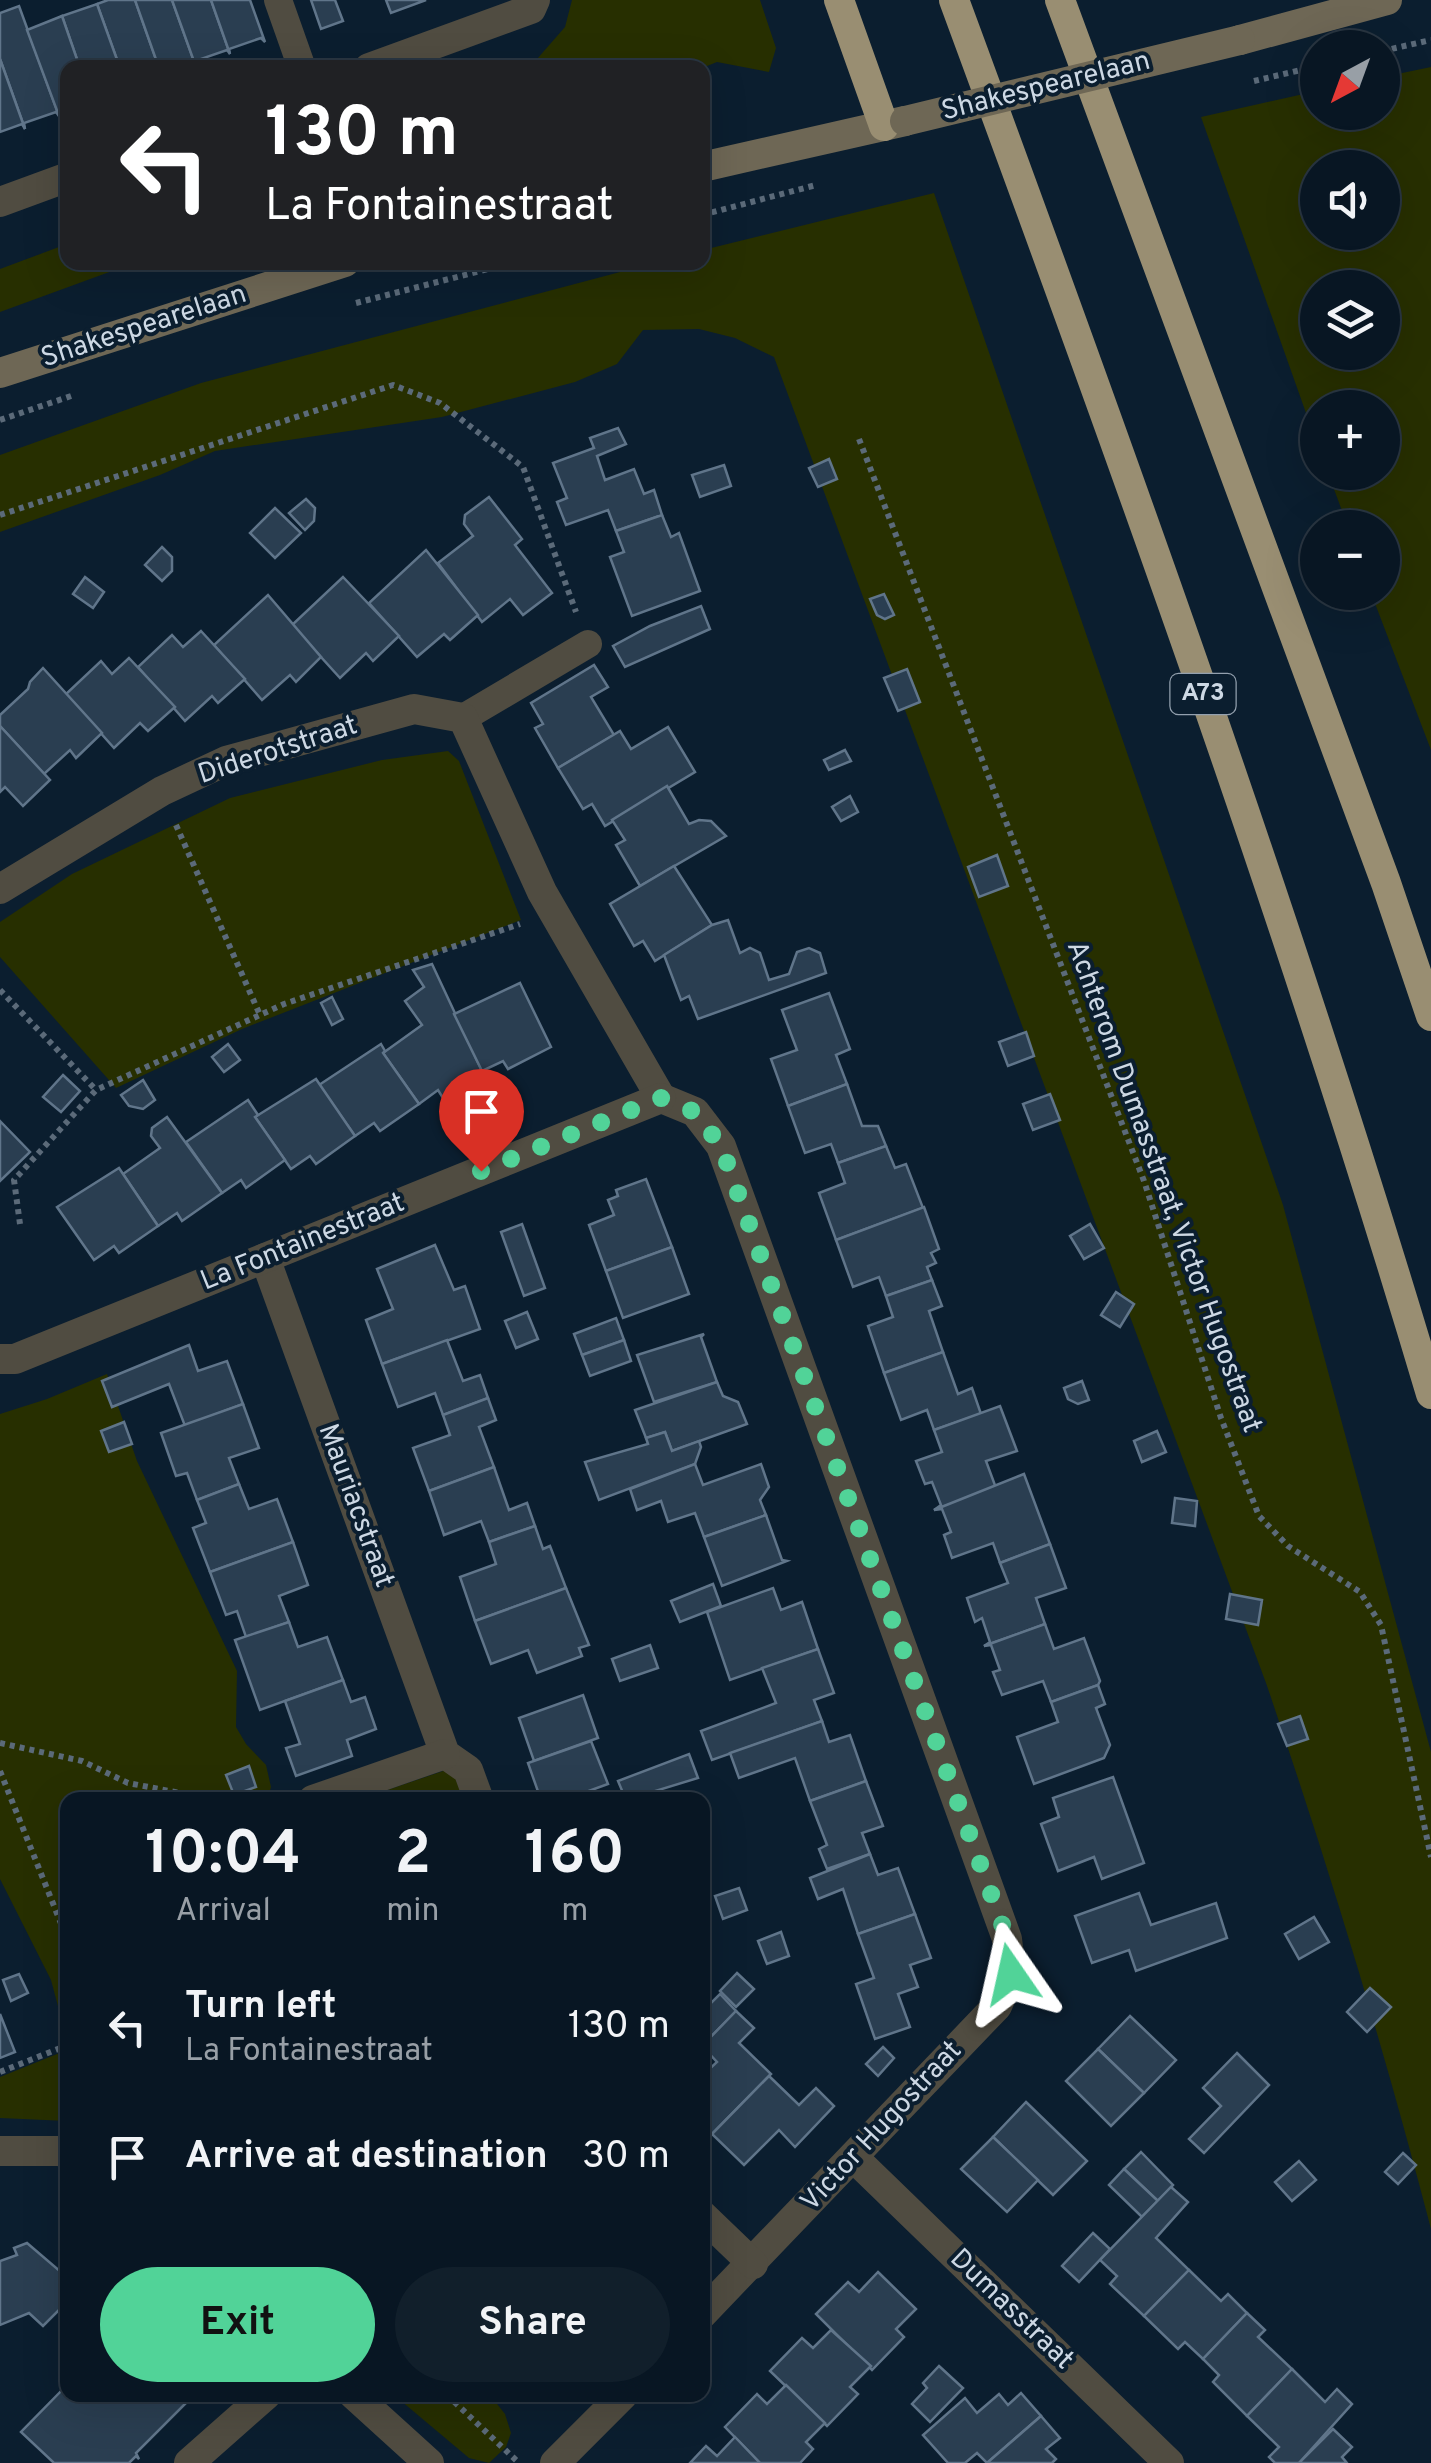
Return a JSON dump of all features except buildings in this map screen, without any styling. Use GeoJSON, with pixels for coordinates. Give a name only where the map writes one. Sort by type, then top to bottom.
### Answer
{"type":"FeatureCollection","features":[{"type":"Feature","properties":{"kind":"highway"},"geometry":{"type":"LineString","coordinates":[[839,0],[895,124]]}},
{"type":"Feature","properties":{"kind":"highway","name":"A73"},"geometry":{"type":"LineString","coordinates":[[954,0],[1132,484],[1366,1176],[1431,1394]]}},
{"type":"Feature","properties":{"kind":"highway"},"geometry":{"type":"LineString","coordinates":[[1060,0],[1386,883],[1431,1016]]}},
{"type":"Feature","properties":{"kind":"highway"},"geometry":{"type":"LineString","coordinates":[[1386,883],[1431,968]]}},
{"type":"Feature","properties":{"kind":"street"},"geometry":{"type":"LineString","coordinates":[[391,60],[531,9],[535,0]]}},
{"type":"Feature","properties":{"kind":"street","name":"Shakespearelaan"},"geometry":{"type":"LineString","coordinates":[[710,164],[895,124],[1387,0]]}},
{"type":"Feature","properties":{"kind":"street"},"geometry":{"type":"LineString","coordinates":[[0,202],[60,181]]}},
{"type":"Feature","properties":{"kind":"street","name":"Shakespearelaan"},"geometry":{"type":"LineString","coordinates":[[0,373],[320,270]]}},
{"type":"Feature","properties":{"kind":"street","name":"Diderotstraat"},"geometry":{"type":"LineString","coordinates":[[0,889],[162,791],[226,761],[414,709],[463,718]]}},
{"type":"Feature","properties":{"kind":"street"},"geometry":{"type":"LineString","coordinates":[[463,718],[554,913],[661,1098]]}},
{"type":"Feature","properties":{"kind":"street","name":"La Fontainestraat"},"geometry":{"type":"LineString","coordinates":[[0,1359],[15,1360],[661,1098]]}},
{"type":"Feature","properties":{"kind":"street","name":"Victor Hugostraat"},"geometry":{"type":"LineString","coordinates":[[661,1098],[695,1112],[721,1146],[1007,1938],[1011,1974],[996,2006],[710,2306]]}},
{"type":"Feature","properties":{"kind":"street","name":"Mauriacstraat"},"geometry":{"type":"LineString","coordinates":[[265,1258],[445,1754],[468,1770],[475,1792]]}},
{"type":"Feature","properties":{"kind":"street"},"geometry":{"type":"LineString","coordinates":[[336,1792],[445,1754]]}},
{"type":"Feature","properties":{"kind":"street"},"geometry":{"type":"LineString","coordinates":[[0,2151],[60,2151]]}},
{"type":"Feature","properties":{"kind":"street","name":"Dumasstraat"},"geometry":{"type":"LineString","coordinates":[[853,2157],[1169,2463]]}},
{"type":"Feature","properties":{"kind":"street"},"geometry":{"type":"LineString","coordinates":[[710,2223],[753,2264]]}},
{"type":"Feature","properties":{"kind":"street"},"geometry":{"type":"LineString","coordinates":[[189,2463],[258,2402]]}},
{"type":"Feature","properties":{"kind":"street"},"geometry":{"type":"LineString","coordinates":[[362,2402],[429,2463]]}},
{"type":"Feature","properties":{"kind":"street"},"geometry":{"type":"LineString","coordinates":[[556,2463],[616,2402]]}},
{"type":"Feature","properties":{"kind":"lane"},"geometry":{"type":"LineString","coordinates":[[278,0],[299,60]]}},
{"type":"Feature","properties":{"kind":"lane"},"geometry":{"type":"LineString","coordinates":[[463,718],[588,644]]}},
{"type":"Feature","properties":{"kind":"path"},"geometry":{"type":"LineString","coordinates":[[1400,47],[1431,40]]}},
{"type":"Feature","properties":{"kind":"path"},"geometry":{"type":"LineString","coordinates":[[1254,81],[1300,70]]}},
{"type":"Feature","properties":{"kind":"path"},"geometry":{"type":"LineString","coordinates":[[348,305],[484,270]]}},
{"type":"Feature","properties":{"kind":"path"},"geometry":{"type":"LineString","coordinates":[[0,515],[392,385],[440,403],[524,467],[588,644]]}},
{"type":"Feature","properties":{"kind":"path"},"geometry":{"type":"LineString","coordinates":[[0,420],[92,389]]}},
{"type":"Feature","properties":{"kind":"path","name":"Achterom Dumasstraat, Victor Hugostraat"},"geometry":{"type":"LineString","coordinates":[[859,439],[1144,1181],[1222,1418],[1259,1516],[1288,1546],[1360,1592],[1382,1626],[1431,1857]]}},
{"type":"Feature","properties":{"kind":"path"},"geometry":{"type":"LineString","coordinates":[[162,791],[260,1015]]}},
{"type":"Feature","properties":{"kind":"path"},"geometry":{"type":"LineString","coordinates":[[20,1224],[14,1180],[96,1090],[260,1015],[554,913]]}},
{"type":"Feature","properties":{"kind":"path"},"geometry":{"type":"LineString","coordinates":[[0,990],[96,1090]]}},
{"type":"Feature","properties":{"kind":"path"},"geometry":{"type":"LineString","coordinates":[[0,1743],[82,1761],[128,1783],[175,1792]]}},
{"type":"Feature","properties":{"kind":"path"},"geometry":{"type":"LineString","coordinates":[[0,1771],[60,1922]]}},
{"type":"Feature","properties":{"kind":"path"},"geometry":{"type":"LineString","coordinates":[[0,2072],[60,2047]]}},
{"type":"Feature","properties":{"kind":"path"},"geometry":{"type":"LineString","coordinates":[[454,2402],[519,2463]]}},
{"type":"Feature","properties":{"kind":"green space"},"geometry":{"type":"Polygon","coordinates":[[[572,0],[760,0],[776,48],[769,72],[717,62],[710,65],[710,60],[536,60],[565,27],[572,0]]]}},
{"type":"Feature","properties":{"kind":"green space"},"geometry":{"type":"Polygon","coordinates":[[[1431,67],[1431,750],[1377,610],[1400,610],[1400,510],[1342,510],[1334,490],[1400,490],[1400,390],[1300,390],[1300,396],[1201,117],[1300,95],[1300,130],[1400,130],[1400,73],[1431,67]]]}},
{"type":"Feature","properties":{"kind":"green space"},"geometry":{"type":"Polygon","coordinates":[[[934,193],[1283,1205],[1431,1752],[1431,2229],[1354,1955],[1266,1683],[774,357],[735,338],[699,329],[643,330],[617,364],[575,382],[442,417],[215,451],[160,475],[0,532],[0,455],[201,383],[628,270],[710,270],[710,248],[934,193]]]}},
{"type":"Feature","properties":{"kind":"green space"},"geometry":{"type":"Polygon","coordinates":[[[60,247],[60,270],[115,270],[0,312],[0,269],[60,247]]]}},
{"type":"Feature","properties":{"kind":"green space"},"geometry":{"type":"Polygon","coordinates":[[[448,751],[459,761],[521,920],[242,1029],[116,1088],[0,957],[0,922],[72,874],[230,798],[382,760],[448,751]]]}},
{"type":"Feature","properties":{"kind":"green space"},"geometry":{"type":"Polygon","coordinates":[[[107,1374],[137,1461],[237,1671],[236,1727],[266,1765],[271,1787],[269,1792],[60,1792],[60,2014],[51,1980],[0,1879],[0,1414],[107,1374]]]}},
{"type":"Feature","properties":{"kind":"green space"},"geometry":{"type":"Polygon","coordinates":[[[452,1768],[460,1792],[382,1792],[452,1768]]]}},
{"type":"Feature","properties":{"kind":"green space"},"geometry":{"type":"Polygon","coordinates":[[[60,2053],[60,2121],[0,2118],[0,2077],[60,2053]]]}},
{"type":"Feature","properties":{"kind":"green space"},"geometry":{"type":"Polygon","coordinates":[[[402,2402],[496,2402],[505,2414],[511,2433],[506,2447],[489,2463],[469,2458],[402,2402]]]}},
{"type":"Feature","properties":{"kind":"route"},"geometry":{"type":"LineString","coordinates":[[481,1171],[661,1098],[695,1112],[721,1146],[1007,1938],[1011,1974]]}}]}
